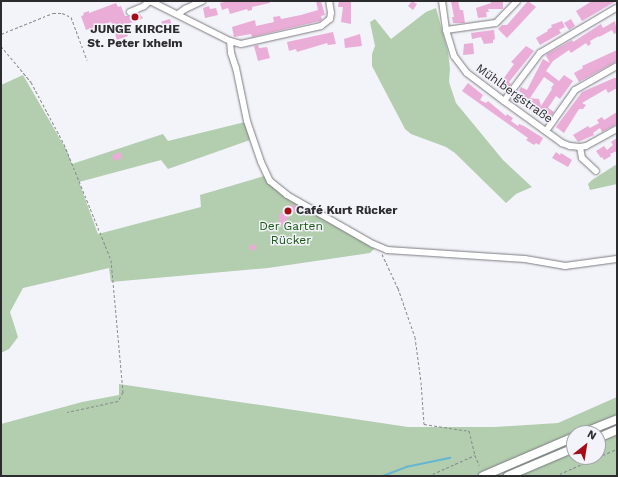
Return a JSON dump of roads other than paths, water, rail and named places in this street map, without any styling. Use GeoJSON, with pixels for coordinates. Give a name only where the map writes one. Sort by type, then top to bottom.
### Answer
{"type":"FeatureCollection","features":[{"type":"Feature","properties":{"kind":"highway"},"geometry":{"type":"LineString","coordinates":[[602,425],[617,419]]}},
{"type":"Feature","properties":{"kind":"highway"},"geometry":{"type":"LineString","coordinates":[[606,435],[617,430]]}},
{"type":"Feature","properties":{"kind":"highway"},"geometry":{"type":"LineString","coordinates":[[483,476],[566,440]]}},
{"type":"Feature","properties":{"kind":"highway"},"geometry":{"type":"LineString","coordinates":[[508,476],[566,451]]}},
{"type":"Feature","properties":{"kind":"street"},"geometry":{"type":"LineString","coordinates":[[130,12],[144,6],[150,1],[230,41],[248,44],[321,26],[330,19],[331,13],[329,1]]}},
{"type":"Feature","properties":{"kind":"street"},"geometry":{"type":"LineString","coordinates":[[178,14],[200,1]]}},
{"type":"Feature","properties":{"kind":"street","name":"Mühlbergstraße"},"geometry":{"type":"LineString","coordinates":[[442,1],[446,30],[454,56],[464,69],[504,101],[562,143],[580,147]]}},
{"type":"Feature","properties":{"kind":"street"},"geometry":{"type":"LineString","coordinates":[[446,30],[496,23],[516,1]]}},
{"type":"Feature","properties":{"kind":"street"},"geometry":{"type":"LineString","coordinates":[[504,101],[540,53],[616,8]]}},
{"type":"Feature","properties":{"kind":"street"},"geometry":{"type":"LineString","coordinates":[[230,41],[231,53],[236,68],[247,121],[260,162],[270,180],[287,194],[380,248],[387,250],[525,259],[565,266],[617,259]]}},
{"type":"Feature","properties":{"kind":"street"},"geometry":{"type":"LineString","coordinates":[[546,131],[575,90],[617,66]]}},
{"type":"Feature","properties":{"kind":"street"},"geometry":{"type":"LineString","coordinates":[[596,171],[582,158],[580,147],[594,143],[617,129]]}},
{"type":"Feature","properties":{"kind":"waterway"},"geometry":{"type":"LineString","coordinates":[[383,476],[406,467],[450,458]]}},
{"type":"Feature","properties":{"kind":"place","name":"JUNGE KIRCHE St. Peter Ixheim"},"geometry":{"type":"Point","coordinates":[135,17]}},
{"type":"Feature","properties":{"kind":"place","name":"Café Kurt Rücker"},"geometry":{"type":"Point","coordinates":[288,211]}},
{"type":"Feature","properties":{"kind":"park label","name":"Der Garten Rücker"},"geometry":{"type":"Point","coordinates":[291,234]}}]}
